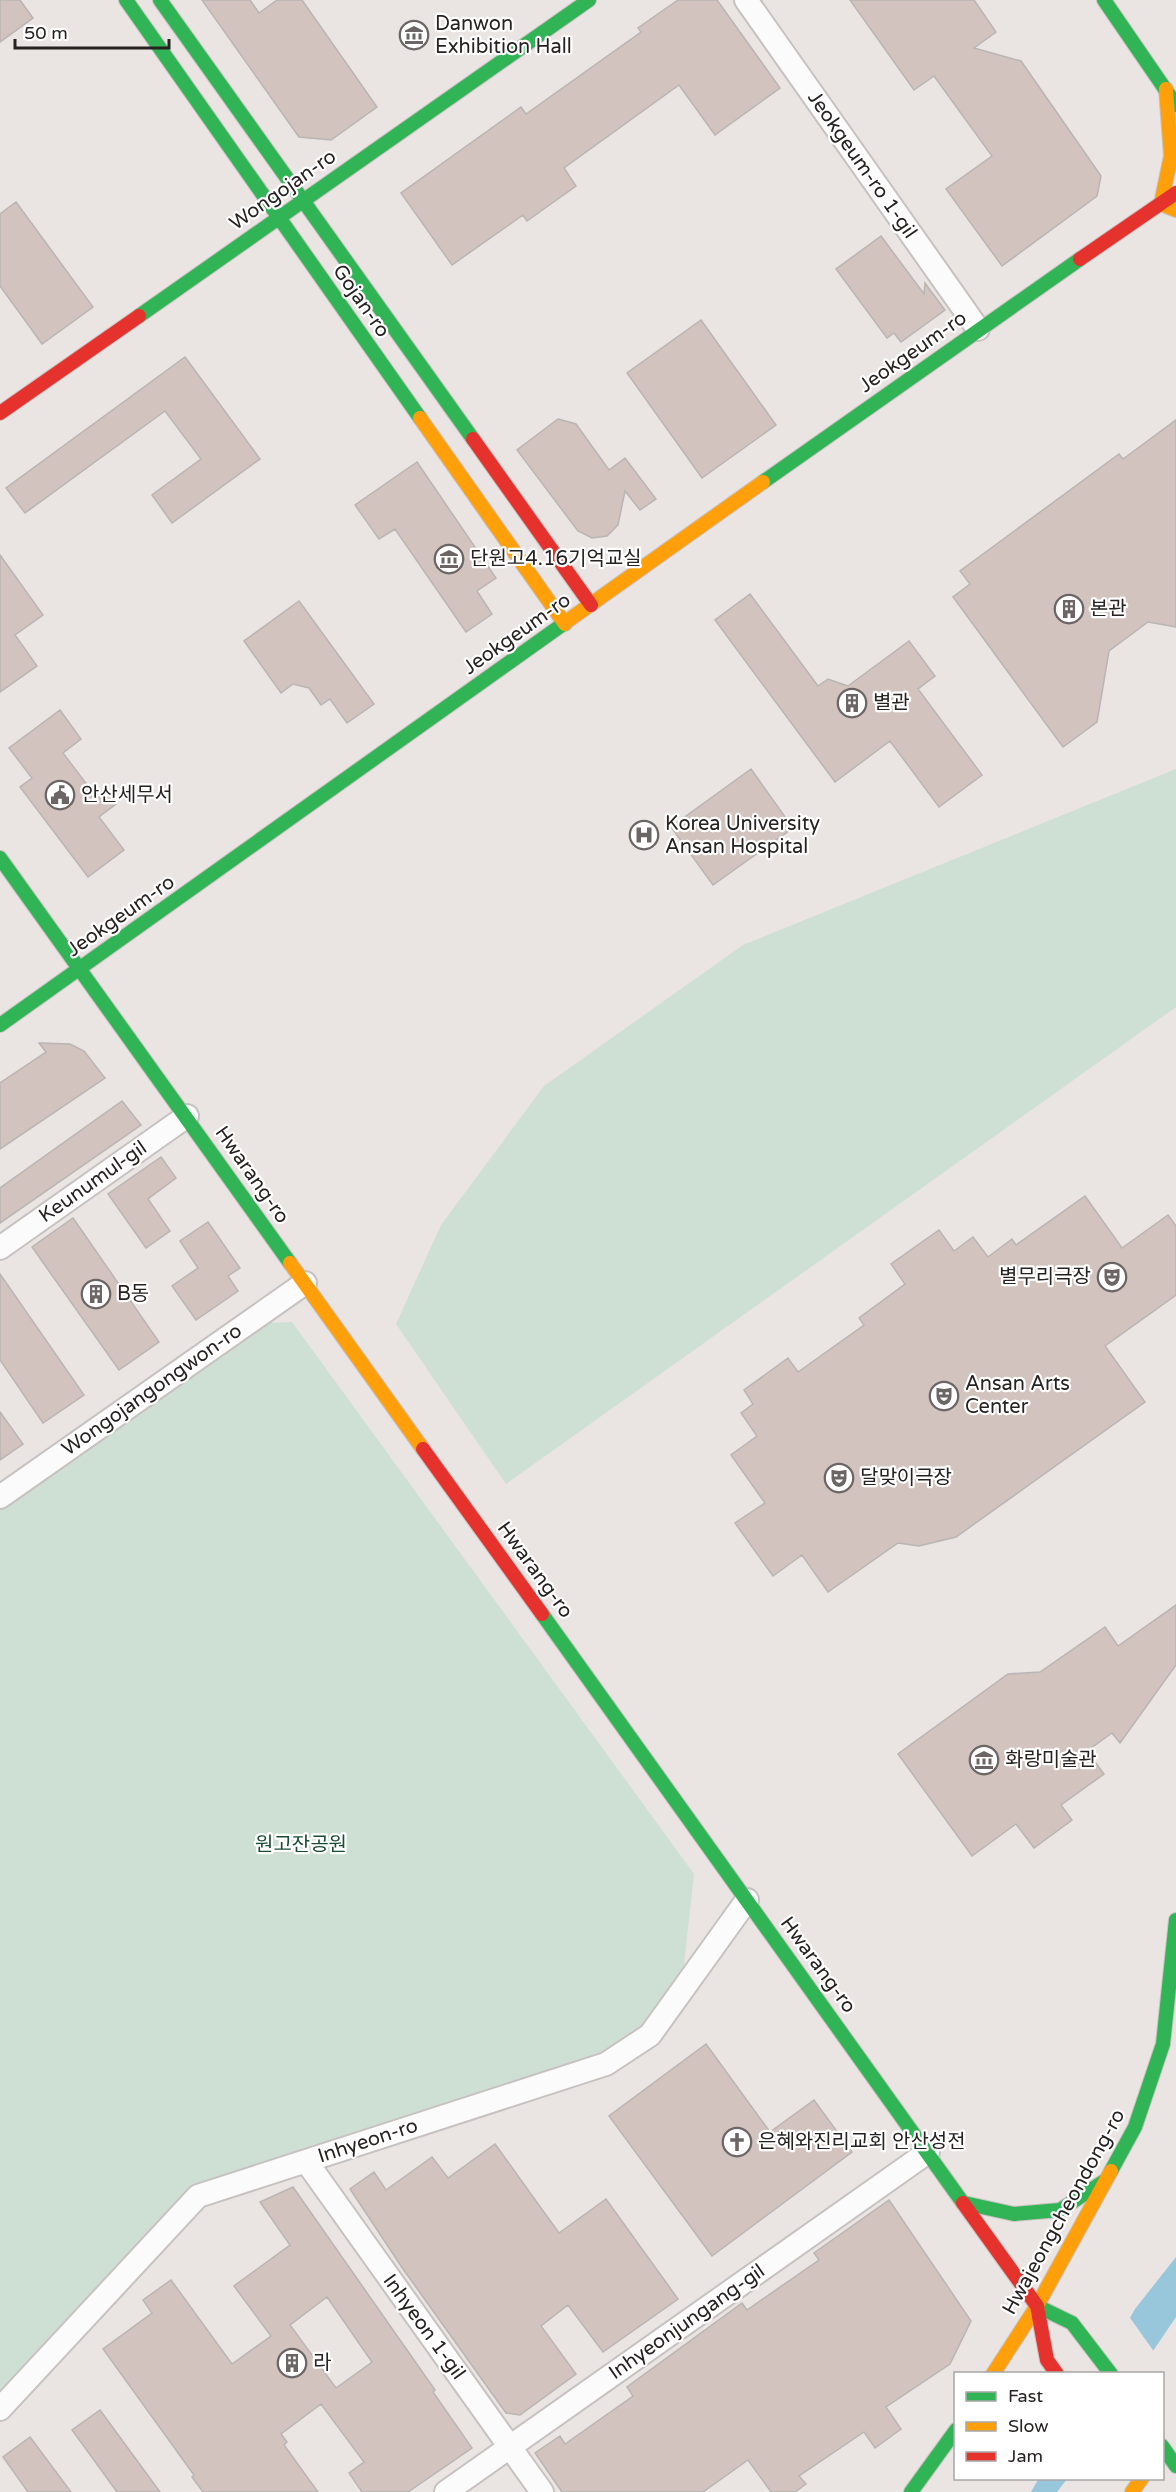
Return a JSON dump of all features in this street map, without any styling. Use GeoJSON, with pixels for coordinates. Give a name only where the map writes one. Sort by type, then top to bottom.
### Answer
{"type":"FeatureCollection","features":[{"type":"Feature","properties":{"kind":"street","name":"Gojan-ro"},"geometry":{"type":"LineString","coordinates":[[126,0],[565,624]]}},
{"type":"Feature","properties":{"kind":"street","name":"Gojan-ro"},"geometry":{"type":"LineString","coordinates":[[160,0],[591,605]]}},
{"type":"Feature","properties":{"kind":"street","name":"Wongojan-ro"},"geometry":{"type":"LineString","coordinates":[[0,413],[589,0]]}},
{"type":"Feature","properties":{"kind":"street","name":"Jeokgeum-ro 1-gil"},"geometry":{"type":"LineString","coordinates":[[746,0],[978,329]]}},
{"type":"Feature","properties":{"kind":"street"},"geometry":{"type":"LineString","coordinates":[[1104,0],[1176,105]]}},
{"type":"Feature","properties":{"kind":"street"},"geometry":{"type":"LineString","coordinates":[[1166,89],[1171,156],[1161,204],[1176,210]]}},
{"type":"Feature","properties":{"kind":"street","name":"Jeokgeum-ro"},"geometry":{"type":"LineString","coordinates":[[0,1025],[978,329],[1176,193]]}},
{"type":"Feature","properties":{"kind":"street","name":"Hwarang-ro"},"geometry":{"type":"LineString","coordinates":[[0,858],[187,1116],[304,1283],[1037,2306],[1047,2360],[1056,2372]]}},
{"type":"Feature","properties":{"kind":"street","name":"Keunumul-gil"},"geometry":{"type":"LineString","coordinates":[[0,1248],[187,1116]]}},
{"type":"Feature","properties":{"kind":"street","name":"Wongojangongwon-ro"},"geometry":{"type":"LineString","coordinates":[[0,1497],[304,1283]]}},
{"type":"Feature","properties":{"kind":"street","name":"Inhyeon-ro"},"geometry":{"type":"LineString","coordinates":[[0,2409],[198,2196],[606,2064],[650,2035],[747,1900]]}},
{"type":"Feature","properties":{"kind":"street","name":"Hwajeongcheondong-ro"},"geometry":{"type":"LineString","coordinates":[[994,2372],[1037,2306],[1135,2127],[1163,2044],[1176,1920]]}},
{"type":"Feature","properties":{"kind":"street","name":"Inhyeonjungang-gil"},"geometry":{"type":"LineString","coordinates":[[446,2492],[928,2152]]}},
{"type":"Feature","properties":{"kind":"street","name":"Inhyeon 1-gil"},"geometry":{"type":"LineString","coordinates":[[306,2161],[542,2492]]}},
{"type":"Feature","properties":{"kind":"street"},"geometry":{"type":"LineString","coordinates":[[964,2203],[1014,2214],[1060,2210],[1106,2180]]}},
{"type":"Feature","properties":{"kind":"street","name":"Hwarang-ro"},"geometry":{"type":"LineString","coordinates":[[1037,2306],[1072,2323],[1110,2372]]}},
{"type":"Feature","properties":{"kind":"street"},"geometry":{"type":"LineString","coordinates":[[910,2492],[954,2433]]}},
{"type":"Feature","properties":{"kind":"street"},"geometry":{"type":"LineString","coordinates":[[1164,2448],[1176,2434]]}},
{"type":"Feature","properties":{"kind":"street"},"geometry":{"type":"LineString","coordinates":[[1164,2450],[1176,2466]]}},
{"type":"Feature","properties":{"kind":"green space"},"geometry":{"type":"Polygon","coordinates":[[[1176,769],[1176,1007],[506,1484],[396,1324],[441,1225],[544,1086],[743,945],[1176,769]]]}},
{"type":"Feature","properties":{"kind":"green space","name":"원고잔공원"},"geometry":{"type":"Polygon","coordinates":[[[292,1322],[694,1874],[682,1983],[626,2065],[576,2077],[207,2200],[0,2418],[0,1506],[261,1323],[292,1322]]]}},
{"type":"Feature","properties":{"kind":"water"},"geometry":{"type":"Polygon","coordinates":[[[1176,2257],[1176,2317],[1139,2372],[1099,2372],[1135,2309],[1176,2257]]]}},
{"type":"Feature","properties":{"kind":"water"},"geometry":{"type":"Polygon","coordinates":[[[1038,2480],[1066,2480],[1057,2492],[1031,2492],[1038,2480]]]}},
{"type":"Feature","properties":{"kind":"pier"},"geometry":{"type":"Polygon","coordinates":[[[1128,2315],[1155,2353],[1142,2372],[1096,2372],[1128,2315]]]}},
{"type":"Feature","properties":{"kind":"building"},"geometry":{"type":"Polygon","coordinates":[[[0,0],[20,0],[33,18],[0,42],[0,0]]]}},
{"type":"Feature","properties":{"kind":"building"},"geometry":{"type":"Polygon","coordinates":[[[202,0],[250,0],[259,13],[277,0],[302,0],[377,107],[331,140],[299,137],[202,0]]]}},
{"type":"Feature","properties":{"kind":"building"},"geometry":{"type":"Polygon","coordinates":[[[678,0],[717,0],[780,88],[715,135],[679,85],[564,168],[576,186],[527,221],[523,215],[452,265],[401,193],[521,107],[526,114],[641,32],[638,28],[678,0]]]}},
{"type":"Feature","properties":{"kind":"building"},"geometry":{"type":"Polygon","coordinates":[[[850,0],[974,0],[996,32],[974,48],[1021,61],[1101,176],[1097,196],[1002,266],[946,189],[992,156],[934,76],[914,90],[850,0]]]}},
{"type":"Feature","properties":{"kind":"building"},"geometry":{"type":"Polygon","coordinates":[[[16,202],[93,307],[42,344],[0,286],[0,214],[16,202]]]}},
{"type":"Feature","properties":{"kind":"building"},"geometry":{"type":"Polygon","coordinates":[[[881,236],[924,294],[925,283],[945,310],[901,342],[894,333],[887,338],[836,269],[881,236]]]}},
{"type":"Feature","properties":{"kind":"building"},"geometry":{"type":"Polygon","coordinates":[[[701,320],[776,425],[702,478],[627,373],[701,320]]]}},
{"type":"Feature","properties":{"kind":"building"},"geometry":{"type":"Polygon","coordinates":[[[185,357],[260,459],[172,523],[152,495],[201,459],[165,411],[25,513],[6,488],[185,357]]]}},
{"type":"Feature","properties":{"kind":"building"},"geometry":{"type":"Polygon","coordinates":[[[558,419],[576,424],[609,470],[625,458],[656,499],[640,510],[625,491],[618,525],[607,536],[592,538],[578,531],[517,450],[558,419]]]}},
{"type":"Feature","properties":{"kind":"building","name":"본관"},"geometry":{"type":"Polygon","coordinates":[[[1176,420],[1176,627],[1148,622],[1109,651],[1097,722],[1063,747],[953,597],[970,584],[960,571],[1119,454],[1123,459],[1176,420]]]}},
{"type":"Feature","properties":{"kind":"building","name":"단원고4.16기억교실"},"geometry":{"type":"Polygon","coordinates":[[[417,462],[496,578],[477,591],[492,614],[466,632],[395,529],[379,539],[355,505],[417,462]]]}},
{"type":"Feature","properties":{"kind":"building"},"geometry":{"type":"Polygon","coordinates":[[[0,555],[43,615],[15,635],[37,666],[0,692],[0,555]]]}},
{"type":"Feature","properties":{"kind":"building","name":"별관"},"geometry":{"type":"Polygon","coordinates":[[[750,594],[818,686],[828,679],[848,686],[909,641],[935,676],[918,689],[982,775],[939,807],[890,741],[835,782],[715,620],[750,594]]]}},
{"type":"Feature","properties":{"kind":"building"},"geometry":{"type":"Polygon","coordinates":[[[299,601],[374,704],[347,723],[330,699],[321,705],[309,688],[293,684],[281,693],[244,641],[299,601]]]}},
{"type":"Feature","properties":{"kind":"building","name":"안산세무서"},"geometry":{"type":"Polygon","coordinates":[[[60,710],[81,739],[63,753],[97,798],[106,791],[116,804],[99,817],[124,850],[88,877],[20,787],[32,778],[9,748],[60,710]]]}},
{"type":"Feature","properties":{"kind":"building"},"geometry":{"type":"Polygon","coordinates":[[[751,769],[793,828],[713,885],[671,827],[751,769]]]}},
{"type":"Feature","properties":{"kind":"building"},"geometry":{"type":"Polygon","coordinates":[[[39,1043],[70,1044],[84,1051],[105,1078],[0,1149],[0,1083],[46,1052],[39,1043]]]}},
{"type":"Feature","properties":{"kind":"building"},"geometry":{"type":"Polygon","coordinates":[[[122,1101],[141,1125],[0,1223],[0,1188],[122,1101]]]}},
{"type":"Feature","properties":{"kind":"building"},"geometry":{"type":"Polygon","coordinates":[[[161,1157],[176,1178],[148,1199],[170,1231],[146,1248],[108,1194],[161,1157]]]}},
{"type":"Feature","properties":{"kind":"building","name":"Ansan Arts Center"},"geometry":{"type":"Polygon","coordinates":[[[1085,1196],[1122,1248],[1168,1215],[1176,1226],[1176,1295],[1105,1346],[1145,1402],[956,1537],[919,1546],[898,1543],[828,1592],[802,1555],[773,1576],[735,1523],[765,1503],[731,1455],[757,1436],[741,1413],[753,1404],[744,1390],[788,1358],[798,1372],[864,1325],[859,1318],[905,1284],[891,1264],[939,1230],[954,1251],[973,1237],[988,1257],[1012,1239],[1016,1245],[1085,1196]]]}},
{"type":"Feature","properties":{"kind":"building","name":"B동"},"geometry":{"type":"Polygon","coordinates":[[[73,1218],[159,1342],[119,1370],[32,1247],[73,1218]]]}},
{"type":"Feature","properties":{"kind":"building"},"geometry":{"type":"Polygon","coordinates":[[[208,1222],[240,1268],[228,1276],[238,1291],[196,1320],[172,1286],[198,1268],[180,1241],[208,1222]]]}},
{"type":"Feature","properties":{"kind":"building"},"geometry":{"type":"Polygon","coordinates":[[[0,1274],[84,1395],[43,1423],[0,1360],[0,1274]]]}},
{"type":"Feature","properties":{"kind":"building"},"geometry":{"type":"Polygon","coordinates":[[[0,1412],[23,1444],[0,1460],[0,1412]]]}},
{"type":"Feature","properties":{"kind":"building"},"geometry":{"type":"Polygon","coordinates":[[[1176,1605],[1176,1665],[1120,1743],[1112,1733],[1087,1751],[1104,1774],[1061,1805],[1072,1820],[1034,1848],[1016,1824],[972,1856],[898,1754],[1008,1674],[1040,1672],[1105,1627],[1118,1646],[1176,1605]]]}},
{"type":"Feature","properties":{"kind":"building","name":"은혜와진리교회 안산성전"},"geometry":{"type":"Polygon","coordinates":[[[706,2044],[770,2132],[814,2100],[852,2152],[712,2256],[609,2116],[706,2044]]]}},
{"type":"Feature","properties":{"kind":"building"},"geometry":{"type":"Polygon","coordinates":[[[495,2144],[559,2233],[606,2199],[678,2299],[603,2352],[568,2305],[541,2326],[576,2374],[520,2415],[506,2413],[403,2269],[350,2189],[374,2172],[386,2190],[432,2157],[448,2178],[495,2144]]]}},
{"type":"Feature","properties":{"kind":"building"},"geometry":{"type":"Polygon","coordinates":[[[293,2187],[435,2390],[433,2392],[472,2448],[408,2492],[362,2492],[349,2473],[364,2462],[321,2404],[281,2434],[287,2442],[284,2445],[318,2492],[203,2492],[192,2477],[194,2475],[103,2349],[152,2313],[143,2300],[171,2280],[232,2364],[271,2336],[234,2286],[290,2245],[260,2202],[293,2187]],[[327,2297],[290,2325],[336,2388],[372,2362],[327,2297]]]}},
{"type":"Feature","properties":{"kind":"building"},"geometry":{"type":"Polygon","coordinates":[[[889,2200],[971,2321],[950,2364],[886,2407],[901,2429],[875,2448],[864,2432],[799,2476],[806,2484],[795,2492],[771,2492],[748,2460],[703,2492],[562,2492],[535,2453],[560,2436],[565,2444],[633,2396],[627,2387],[742,2303],[747,2310],[819,2260],[814,2253],[889,2200]]]}},
{"type":"Feature","properties":{"kind":"building"},"geometry":{"type":"Polygon","coordinates":[[[100,2410],[160,2492],[117,2492],[72,2430],[100,2410]]]}},
{"type":"Feature","properties":{"kind":"building"},"geometry":{"type":"Polygon","coordinates":[[[30,2437],[71,2492],[28,2492],[3,2457],[30,2437]]]}},
{"type":"Feature","properties":{"kind":"traffic: fast"},"geometry":{"type":"LineString","coordinates":[[126,0],[420,418]]}},
{"type":"Feature","properties":{"kind":"traffic: fast"},"geometry":{"type":"LineString","coordinates":[[160,0],[473,439]]}},
{"type":"Feature","properties":{"kind":"traffic: fast"},"geometry":{"type":"LineString","coordinates":[[139,316],[589,0]]}},
{"type":"Feature","properties":{"kind":"traffic: fast"},"geometry":{"type":"LineString","coordinates":[[1104,0],[1176,105]]}},
{"type":"Feature","properties":{"kind":"traffic: fast"},"geometry":{"type":"LineString","coordinates":[[763,482],[1080,259]]}},
{"type":"Feature","properties":{"kind":"traffic: fast"},"geometry":{"type":"LineString","coordinates":[[0,1025],[566,622]]}},
{"type":"Feature","properties":{"kind":"traffic: fast"},"geometry":{"type":"LineString","coordinates":[[0,858],[290,1263]]}},
{"type":"Feature","properties":{"kind":"traffic: fast"},"geometry":{"type":"LineString","coordinates":[[542,1614],[963,2203]]}},
{"type":"Feature","properties":{"kind":"traffic: fast"},"geometry":{"type":"LineString","coordinates":[[1111,2171],[1135,2127],[1163,2044],[1176,1920]]}},
{"type":"Feature","properties":{"kind":"traffic: fast"},"geometry":{"type":"LineString","coordinates":[[964,2203],[1014,2214],[1060,2210],[1103,2182]]}},
{"type":"Feature","properties":{"kind":"traffic: fast"},"geometry":{"type":"LineString","coordinates":[[1037,2306],[1072,2323],[1109,2372]]}},
{"type":"Feature","properties":{"kind":"traffic: fast"},"geometry":{"type":"LineString","coordinates":[[911,2492],[954,2433]]}},
{"type":"Feature","properties":{"kind":"traffic: fast"},"geometry":{"type":"LineString","coordinates":[[1164,2449],[1176,2466]]}},
{"type":"Feature","properties":{"kind":"traffic: slow"},"geometry":{"type":"LineString","coordinates":[[1166,89],[1171,156],[1161,204],[1176,210]]}},
{"type":"Feature","properties":{"kind":"traffic: slow"},"geometry":{"type":"LineString","coordinates":[[420,418],[565,624]]}},
{"type":"Feature","properties":{"kind":"traffic: slow"},"geometry":{"type":"LineString","coordinates":[[566,622],[763,482]]}},
{"type":"Feature","properties":{"kind":"traffic: slow"},"geometry":{"type":"LineString","coordinates":[[290,1263],[423,1449]]}},
{"type":"Feature","properties":{"kind":"traffic: slow"},"geometry":{"type":"LineString","coordinates":[[994,2372],[1037,2306],[1111,2171]]}},
{"type":"Feature","properties":{"kind":"traffic: slow"},"geometry":{"type":"LineString","coordinates":[[1132,2492],[1141,2480]]}},
{"type":"Feature","properties":{"kind":"traffic: jam"},"geometry":{"type":"LineString","coordinates":[[1080,259],[1176,193]]}},
{"type":"Feature","properties":{"kind":"traffic: jam"},"geometry":{"type":"LineString","coordinates":[[0,413],[139,316]]}},
{"type":"Feature","properties":{"kind":"traffic: jam"},"geometry":{"type":"LineString","coordinates":[[473,439],[591,605]]}},
{"type":"Feature","properties":{"kind":"traffic: jam"},"geometry":{"type":"LineString","coordinates":[[423,1449],[542,1614]]}},
{"type":"Feature","properties":{"kind":"traffic: jam"},"geometry":{"type":"LineString","coordinates":[[963,2203],[1037,2306],[1047,2360],[1056,2372]]}},
{"type":"Feature","properties":{"kind":"place","name":"Danwon Exhibition Hall"},"geometry":{"type":"Point","coordinates":[414,35]}},
{"type":"Feature","properties":{"kind":"place","name":"단원고4.16기억교실"},"geometry":{"type":"Point","coordinates":[449,559]}},
{"type":"Feature","properties":{"kind":"place","name":"본관"},"geometry":{"type":"Point","coordinates":[1069,609]}},
{"type":"Feature","properties":{"kind":"place","name":"별관"},"geometry":{"type":"Point","coordinates":[852,703]}},
{"type":"Feature","properties":{"kind":"place","name":"안산세무서"},"geometry":{"type":"Point","coordinates":[60,795]}},
{"type":"Feature","properties":{"kind":"place","name":"Korea University Ansan Hospital"},"geometry":{"type":"Point","coordinates":[644,835]}},
{"type":"Feature","properties":{"kind":"place","name":"별무리극장"},"geometry":{"type":"Point","coordinates":[1112,1277]}},
{"type":"Feature","properties":{"kind":"place","name":"B동"},"geometry":{"type":"Point","coordinates":[96,1294]}},
{"type":"Feature","properties":{"kind":"place","name":"Ansan Arts Center"},"geometry":{"type":"Point","coordinates":[944,1396]}},
{"type":"Feature","properties":{"kind":"place","name":"달맞이극장"},"geometry":{"type":"Point","coordinates":[839,1478]}},
{"type":"Feature","properties":{"kind":"place","name":"화랑미술관"},"geometry":{"type":"Point","coordinates":[984,1760]}},
{"type":"Feature","properties":{"kind":"place","name":"은혜와진리교회 안산성전"},"geometry":{"type":"Point","coordinates":[737,2142]}},
{"type":"Feature","properties":{"kind":"place","name":"라"},"geometry":{"type":"Point","coordinates":[292,2363]}}]}
